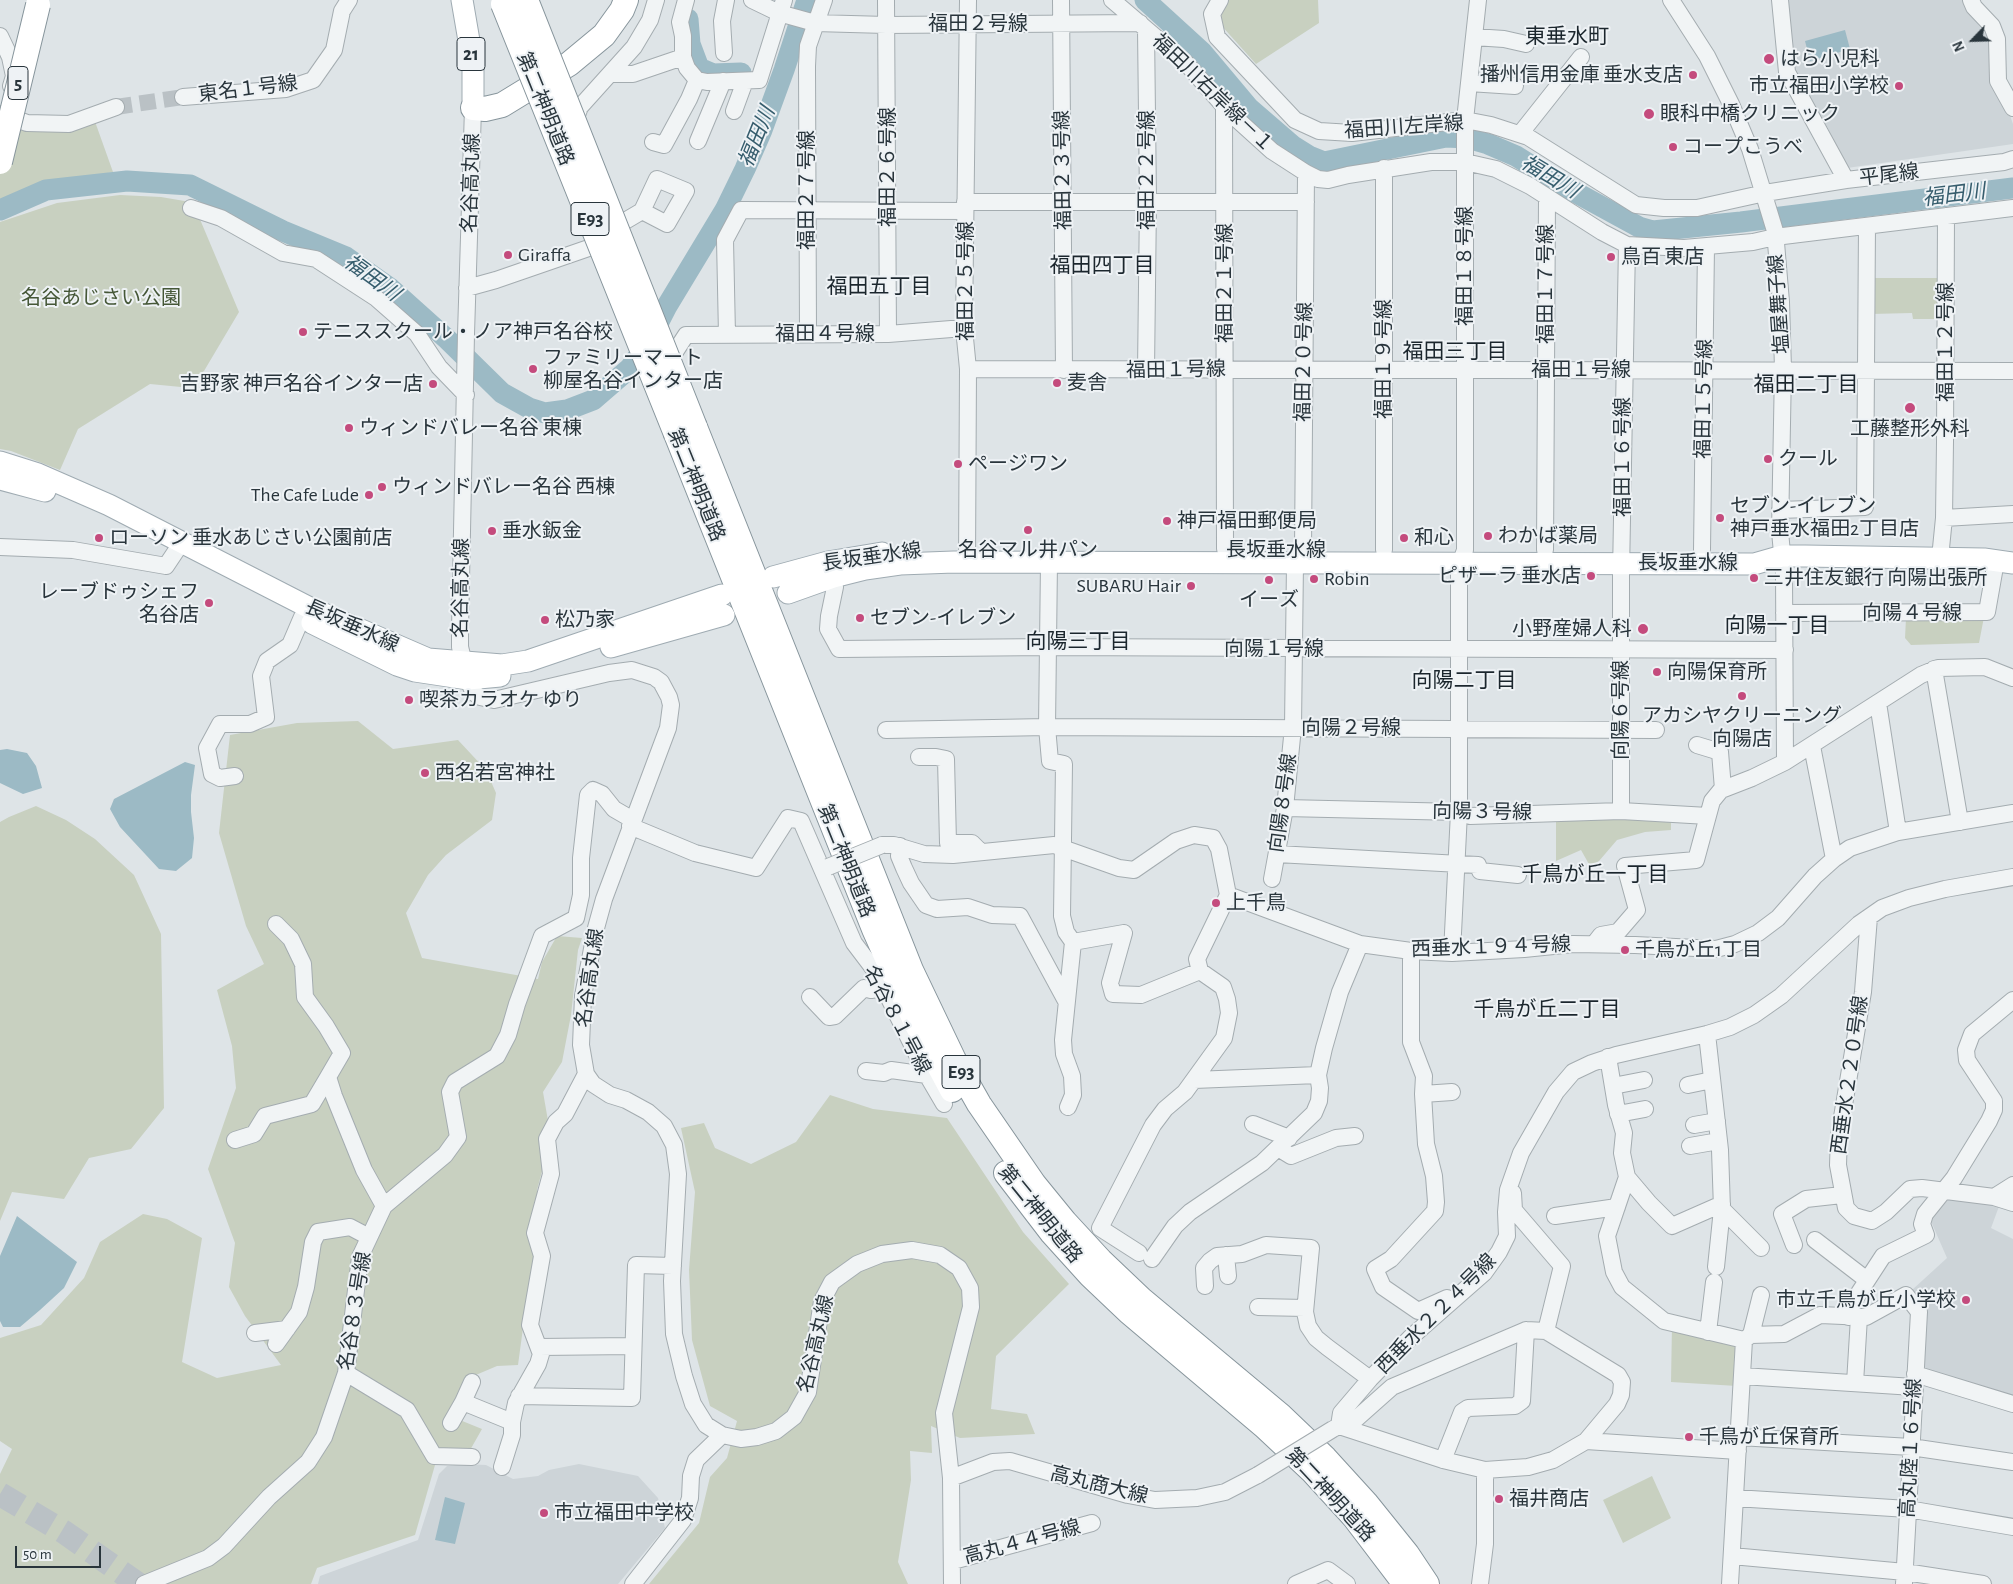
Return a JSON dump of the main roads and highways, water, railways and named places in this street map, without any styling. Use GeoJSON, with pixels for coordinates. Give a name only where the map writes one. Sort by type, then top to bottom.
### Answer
{"type":"FeatureCollection","features":[{"type":"Feature","properties":{"kind":"highway"},"geometry":{"type":"LineString","coordinates":[[473,108],[564,56],[576,47],[596,28],[614,0]]}},
{"type":"Feature","properties":{"kind":"highway"},"geometry":{"type":"LineString","coordinates":[[473,108],[485,109],[502,105],[569,64],[604,35],[622,10],[626,0]]}},
{"type":"Feature","properties":{"kind":"highway","name":"第二神明道路"},"geometry":{"type":"LineString","coordinates":[[511,1],[685,431],[911,970],[954,1060],[979,1104],[1034,1184],[1089,1248],[1141,1298],[1280,1415],[1325,1458],[1366,1503],[1407,1554],[1427,1584]]}},
{"type":"Feature","properties":{"kind":"highway","name":"5"},"geometry":{"type":"LineString","coordinates":[[0,162],[39,2]]}},
{"type":"Feature","properties":{"kind":"highway","name":"第二神明道路"},"geometry":{"type":"LineString","coordinates":[[685,431],[894,978],[936,1062],[967,1115],[1021,1194],[1052,1233],[1090,1275],[1129,1312],[1264,1426],[1312,1471],[1354,1517],[1406,1584]]}},
{"type":"Feature","properties":{"kind":"main road","name":"21"},"geometry":{"type":"LineString","coordinates":[[462,0],[472,64],[473,108]]}},
{"type":"Feature","properties":{"kind":"main road","name":"長坂垂水線"},"geometry":{"type":"LineString","coordinates":[[0,462],[38,474],[82,492],[302,617],[406,668],[428,674],[465,671]]}},
{"type":"Feature","properties":{"kind":"main road","name":"長坂垂水線"},"geometry":{"type":"LineString","coordinates":[[0,479],[70,500],[179,547],[406,650],[465,671],[503,676],[551,667],[723,605]]}},
{"type":"Feature","properties":{"kind":"main road","name":"長坂垂水線"},"geometry":{"type":"LineString","coordinates":[[788,593],[833,577],[865,569],[967,555],[1225,549],[1299,556],[1384,550],[1463,557],[1545,550],[1623,557],[1754,564],[1782,556]]}},
{"type":"Feature","properties":{"kind":"main road","name":"長坂垂水線"},"geometry":{"type":"LineString","coordinates":[[773,578],[828,562],[899,550],[1048,562],[1299,556],[1623,557],[1702,550],[1754,550],[1782,556],[1940,558],[2004,562]]}},
{"type":"Feature","properties":{"kind":"water"},"geometry":{"type":"Polygon","coordinates":[[[1845,30],[1850,49],[1810,61],[1805,41],[1845,30]]]}},
{"type":"Feature","properties":{"kind":"water"},"geometry":{"type":"Polygon","coordinates":[[[7,749],[27,753],[36,766],[42,788],[23,794],[0,783],[0,750],[7,749]]]}},
{"type":"Feature","properties":{"kind":"water"},"geometry":{"type":"Polygon","coordinates":[[[185,762],[195,765],[191,795],[194,838],[192,858],[176,871],[159,869],[120,827],[110,809],[114,799],[185,762]]]}},
{"type":"Feature","properties":{"kind":"water"},"geometry":{"type":"Polygon","coordinates":[[[17,1216],[77,1262],[64,1288],[40,1310],[20,1327],[3,1327],[0,1321],[0,1256],[17,1216]]]}},
{"type":"Feature","properties":{"kind":"water"},"geometry":{"type":"Polygon","coordinates":[[[445,1497],[465,1503],[455,1544],[435,1540],[445,1497]]]}},
{"type":"Feature","properties":{"kind":"waterway","name":"福田川"},"geometry":{"type":"LineString","coordinates":[[0,210],[46,190],[127,181],[190,185],[283,231],[346,257],[390,288],[448,340],[502,393],[529,408],[545,413],[567,410],[593,400],[630,368],[648,343],[667,306],[725,210],[745,169],[762,130],[807,0]]}},
{"type":"Feature","properties":{"kind":"waterway","name":"福田川"},"geometry":{"type":"LineString","coordinates":[[1145,0],[1202,52],[1249,108],[1293,146],[1309,156],[1324,162],[1446,137],[1467,138],[1488,144],[1516,156],[1562,185],[1639,227],[1653,231],[1741,222],[2013,188]]}},
{"type":"Feature","properties":{"kind":"waterway"},"geometry":{"type":"LineString","coordinates":[[688,19],[690,44],[699,68],[713,74],[741,73]]}},
{"type":"Feature","properties":{"kind":"tunnel"},"geometry":{"type":"LineString","coordinates":[[116,107],[183,97]]}},
{"type":"Feature","properties":{"kind":"tunnel"},"geometry":{"type":"LineString","coordinates":[[0,1494],[64,1532],[138,1584]]}},
{"type":"Feature","properties":{"kind":"place","name":"はら小児科"},"geometry":{"type":"Point","coordinates":[1769,59]}},
{"type":"Feature","properties":{"kind":"place","name":"播州信用金庫 垂水支店"},"geometry":{"type":"Point","coordinates":[1693,75]}},
{"type":"Feature","properties":{"kind":"place","name":"市立福田小学校"},"geometry":{"type":"Point","coordinates":[1899,86]}},
{"type":"Feature","properties":{"kind":"place","name":"眼科中橋クリニック"},"geometry":{"type":"Point","coordinates":[1649,114]}},
{"type":"Feature","properties":{"kind":"place","name":"コープこうべ"},"geometry":{"type":"Point","coordinates":[1673,147]}},
{"type":"Feature","properties":{"kind":"place","name":"Giraffa"},"geometry":{"type":"Point","coordinates":[508,255]}},
{"type":"Feature","properties":{"kind":"place","name":"鳥百 東店"},"geometry":{"type":"Point","coordinates":[1611,257]}},
{"type":"Feature","properties":{"kind":"place","name":"テニススクール・ノア神戸名谷校"},"geometry":{"type":"Point","coordinates":[303,332]}},
{"type":"Feature","properties":{"kind":"place","name":"ファミリーマート 柳屋名谷インター店"},"geometry":{"type":"Point","coordinates":[533,369]}},
{"type":"Feature","properties":{"kind":"place","name":"麦舎"},"geometry":{"type":"Point","coordinates":[1057,383]}},
{"type":"Feature","properties":{"kind":"place","name":"吉野家 神戸名谷インター店"},"geometry":{"type":"Point","coordinates":[433,384]}},
{"type":"Feature","properties":{"kind":"place","name":"工藤整形外科"},"geometry":{"type":"Point","coordinates":[1910,408]}},
{"type":"Feature","properties":{"kind":"place","name":"ウィンドバレー名谷 東棟"},"geometry":{"type":"Point","coordinates":[349,428]}},
{"type":"Feature","properties":{"kind":"place","name":"クール"},"geometry":{"type":"Point","coordinates":[1768,459]}},
{"type":"Feature","properties":{"kind":"place","name":"ページワン"},"geometry":{"type":"Point","coordinates":[958,464]}},
{"type":"Feature","properties":{"kind":"place","name":"ウィンドバレー名谷 西棟"},"geometry":{"type":"Point","coordinates":[382,487]}},
{"type":"Feature","properties":{"kind":"place","name":"The Cafe Lude"},"geometry":{"type":"Point","coordinates":[369,495]}},
{"type":"Feature","properties":{"kind":"place","name":"セブン-イレブン 神戸垂水福田2丁目店"},"geometry":{"type":"Point","coordinates":[1720,518]}},
{"type":"Feature","properties":{"kind":"place","name":"神戸福田郵便局"},"geometry":{"type":"Point","coordinates":[1167,521]}},
{"type":"Feature","properties":{"kind":"place","name":"名谷マル井パン"},"geometry":{"type":"Point","coordinates":[1028,530]}},
{"type":"Feature","properties":{"kind":"place","name":"垂水鈑金"},"geometry":{"type":"Point","coordinates":[492,531]}},
{"type":"Feature","properties":{"kind":"place","name":"わかば薬局"},"geometry":{"type":"Point","coordinates":[1488,536]}},
{"type":"Feature","properties":{"kind":"place","name":"ローソン 垂水あじさい公園前店"},"geometry":{"type":"Point","coordinates":[99,538]}},
{"type":"Feature","properties":{"kind":"place","name":"和心"},"geometry":{"type":"Point","coordinates":[1404,538]}},
{"type":"Feature","properties":{"kind":"place","name":"ピザーラ 垂水店"},"geometry":{"type":"Point","coordinates":[1591,576]}},
{"type":"Feature","properties":{"kind":"place","name":"三井住友銀行 向陽出張所"},"geometry":{"type":"Point","coordinates":[1754,578]}},
{"type":"Feature","properties":{"kind":"place","name":"Robin"},"geometry":{"type":"Point","coordinates":[1314,579]}},
{"type":"Feature","properties":{"kind":"place","name":"イーズ"},"geometry":{"type":"Point","coordinates":[1269,580]}},
{"type":"Feature","properties":{"kind":"place","name":"SUBARU Hair"},"geometry":{"type":"Point","coordinates":[1191,586]}},
{"type":"Feature","properties":{"kind":"place","name":"レーブドゥシェフ 名谷店"},"geometry":{"type":"Point","coordinates":[209,603]}},
{"type":"Feature","properties":{"kind":"place","name":"セブン-イレブン"},"geometry":{"type":"Point","coordinates":[860,618]}},
{"type":"Feature","properties":{"kind":"place","name":"松乃家"},"geometry":{"type":"Point","coordinates":[545,620]}},
{"type":"Feature","properties":{"kind":"place","name":"小野産婦人科"},"geometry":{"type":"Point","coordinates":[1643,629]}},
{"type":"Feature","properties":{"kind":"place","name":"向陽保育所"},"geometry":{"type":"Point","coordinates":[1657,672]}},
{"type":"Feature","properties":{"kind":"place","name":"アカシヤクリーニング 向陽店"},"geometry":{"type":"Point","coordinates":[1742,696]}},
{"type":"Feature","properties":{"kind":"place","name":"喫茶カラオケ ゆり"},"geometry":{"type":"Point","coordinates":[409,700]}},
{"type":"Feature","properties":{"kind":"place","name":"西名若宮神社"},"geometry":{"type":"Point","coordinates":[425,773]}},
{"type":"Feature","properties":{"kind":"place","name":"上千鳥"},"geometry":{"type":"Point","coordinates":[1216,903]}},
{"type":"Feature","properties":{"kind":"place","name":"千鳥が丘1丁目"},"geometry":{"type":"Point","coordinates":[1625,950]}},
{"type":"Feature","properties":{"kind":"place","name":"市立千鳥が丘小学校"},"geometry":{"type":"Point","coordinates":[1966,1300]}},
{"type":"Feature","properties":{"kind":"place","name":"千鳥が丘保育所"},"geometry":{"type":"Point","coordinates":[1689,1437]}},
{"type":"Feature","properties":{"kind":"place","name":"福井商店"},"geometry":{"type":"Point","coordinates":[1499,1499]}},
{"type":"Feature","properties":{"kind":"place","name":"市立福田中学校"},"geometry":{"type":"Point","coordinates":[544,1513]}},
{"type":"Feature","properties":{"kind":"district","name":"東垂水町"},"geometry":{"type":"Point","coordinates":[1567,37]}},
{"type":"Feature","properties":{"kind":"district","name":"福田四丁目"},"geometry":{"type":"Point","coordinates":[1102,266]}},
{"type":"Feature","properties":{"kind":"district","name":"福田五丁目"},"geometry":{"type":"Point","coordinates":[879,287]}},
{"type":"Feature","properties":{"kind":"district","name":"福田三丁目"},"geometry":{"type":"Point","coordinates":[1455,352]}},
{"type":"Feature","properties":{"kind":"district","name":"福田二丁目"},"geometry":{"type":"Point","coordinates":[1806,385]}},
{"type":"Feature","properties":{"kind":"district","name":"向陽一丁目"},"geometry":{"type":"Point","coordinates":[1777,626]}},
{"type":"Feature","properties":{"kind":"district","name":"向陽三丁目"},"geometry":{"type":"Point","coordinates":[1078,642]}},
{"type":"Feature","properties":{"kind":"district","name":"向陽二丁目"},"geometry":{"type":"Point","coordinates":[1464,681]}},
{"type":"Feature","properties":{"kind":"district","name":"千鳥が丘一丁目"},"geometry":{"type":"Point","coordinates":[1595,875]}},
{"type":"Feature","properties":{"kind":"district","name":"千鳥が丘二丁目"},"geometry":{"type":"Point","coordinates":[1547,1010]}},
{"type":"Feature","properties":{"kind":"park label","name":"名谷あじさい公園"},"geometry":{"type":"Point","coordinates":[101,298]}}]}
